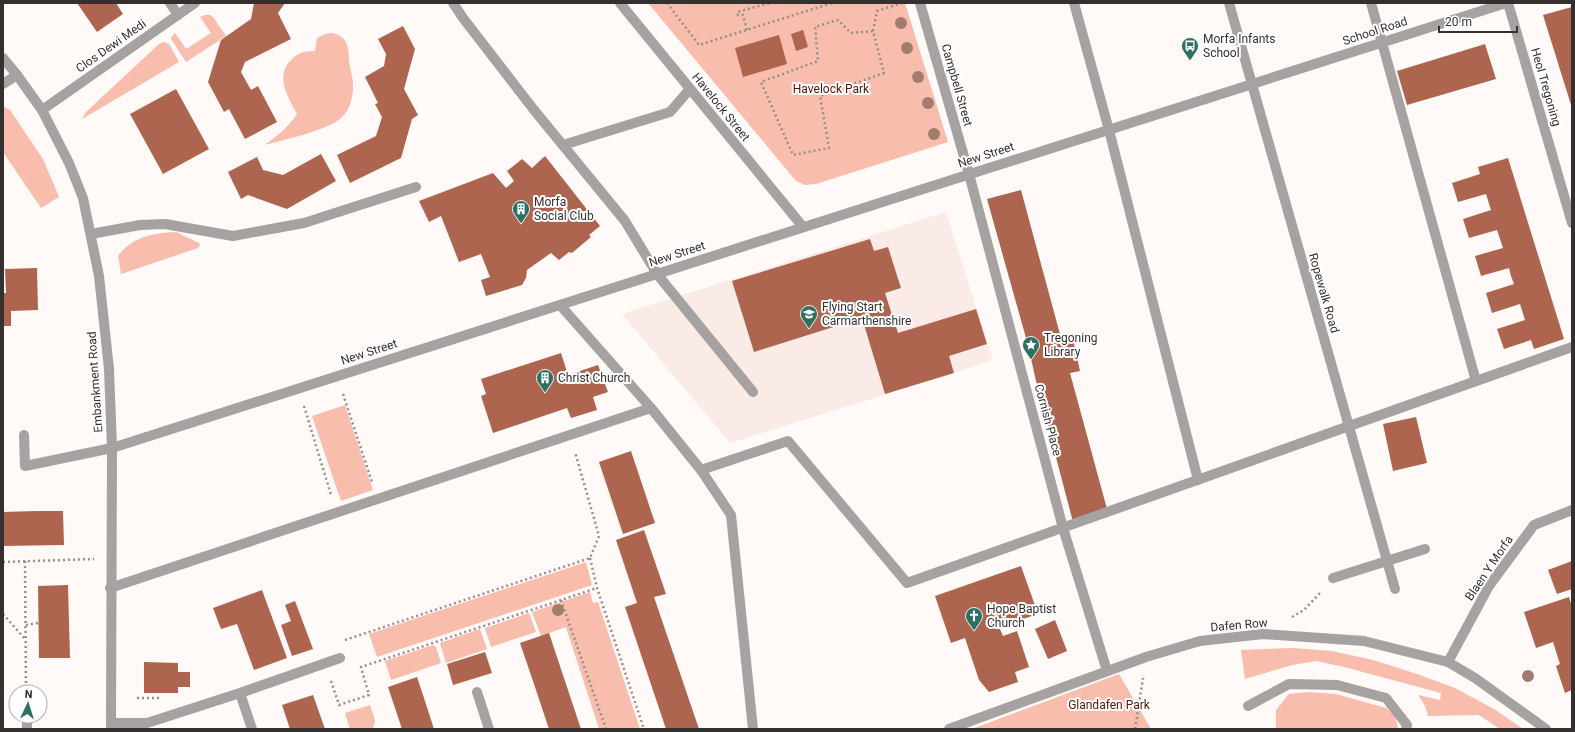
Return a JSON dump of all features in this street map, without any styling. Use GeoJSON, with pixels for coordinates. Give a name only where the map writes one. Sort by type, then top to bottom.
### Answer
{"type":"FeatureCollection","features":[{"type":"Feature","properties":{"kind":"street"},"geometry":{"type":"LineString","coordinates":[[170,3],[178,15]]}},
{"type":"Feature","properties":{"kind":"street","name":"Clos Dewi Medi"},"geometry":{"type":"LineString","coordinates":[[42,110],[195,3]]}},
{"type":"Feature","properties":{"kind":"street"},"geometry":{"type":"LineString","coordinates":[[453,3],[463,18],[563,145],[625,221],[657,274],[753,392]]}},
{"type":"Feature","properties":{"kind":"street","name":"Havelock Street"},"geometry":{"type":"LineString","coordinates":[[620,3],[802,227]]}},
{"type":"Feature","properties":{"kind":"street","name":"Campbell Street"},"geometry":{"type":"LineString","coordinates":[[920,3],[969,174]]}},
{"type":"Feature","properties":{"kind":"street"},"geometry":{"type":"LineString","coordinates":[[1074,3],[1109,130],[1198,480]]}},
{"type":"Feature","properties":{"kind":"street","name":"Ropewalk Road"},"geometry":{"type":"LineString","coordinates":[[1229,3],[1395,590]]}},
{"type":"Feature","properties":{"kind":"street"},"geometry":{"type":"LineString","coordinates":[[1371,3],[1476,381]]}},
{"type":"Feature","properties":{"kind":"street","name":"School Road"},"geometry":{"type":"LineString","coordinates":[[1251,84],[1507,3]]}},
{"type":"Feature","properties":{"kind":"street","name":"Heol Tregoning"},"geometry":{"type":"LineString","coordinates":[[1507,3],[1572,223]]}},
{"type":"Feature","properties":{"kind":"street","name":"Embankment Road"},"geometry":{"type":"LineString","coordinates":[[3,58],[18,75],[42,110],[69,163],[83,198],[92,234],[99,276],[109,369],[112,448],[110,559],[111,726]]}},
{"type":"Feature","properties":{"kind":"street"},"geometry":{"type":"LineString","coordinates":[[3,84],[18,75]]}},
{"type":"Feature","properties":{"kind":"street","name":"New Street"},"geometry":{"type":"LineString","coordinates":[[24,435],[25,466],[112,448],[1251,84]]}},
{"type":"Feature","properties":{"kind":"street"},"geometry":{"type":"LineString","coordinates":[[563,145],[670,112],[690,89]]}},
{"type":"Feature","properties":{"kind":"street","name":"Cornish Place"},"geometry":{"type":"LineString","coordinates":[[969,174],[1062,528],[1107,671]]}},
{"type":"Feature","properties":{"kind":"street"},"geometry":{"type":"LineString","coordinates":[[92,234],[140,224],[165,224],[233,236],[304,223],[416,187]]}},
{"type":"Feature","properties":{"kind":"street"},"geometry":{"type":"LineString","coordinates":[[560,305],[651,408],[701,470],[730,515],[753,729]]}},
{"type":"Feature","properties":{"kind":"street"},"geometry":{"type":"LineString","coordinates":[[701,470],[788,441],[907,583],[1572,347]]}},
{"type":"Feature","properties":{"kind":"street"},"geometry":{"type":"LineString","coordinates":[[110,588],[651,408]]}},
{"type":"Feature","properties":{"kind":"street","name":"Blaen Y Morfa"},"geometry":{"type":"LineString","coordinates":[[1448,662],[1489,586],[1534,525],[1572,510]]}},
{"type":"Feature","properties":{"kind":"street"},"geometry":{"type":"LineString","coordinates":[[1333,578],[1425,549]]}},
{"type":"Feature","properties":{"kind":"street","name":"Dafen Row"},"geometry":{"type":"LineString","coordinates":[[949,729],[1146,657],[1200,641],[1263,634],[1364,641],[1448,662],[1475,678],[1546,729]]}},
{"type":"Feature","properties":{"kind":"street"},"geometry":{"type":"LineString","coordinates":[[111,726],[147,722],[240,693],[340,658]]}},
{"type":"Feature","properties":{"kind":"street"},"geometry":{"type":"LineString","coordinates":[[1248,706],[1289,684],[1337,685],[1386,698],[1407,725],[1406,729]]}},
{"type":"Feature","properties":{"kind":"street"},"geometry":{"type":"LineString","coordinates":[[477,692],[489,729]]}},
{"type":"Feature","properties":{"kind":"street"},"geometry":{"type":"LineString","coordinates":[[240,693],[252,729]]}},
{"type":"Feature","properties":{"kind":"path"},"geometry":{"type":"LineString","coordinates":[[667,3],[699,45],[832,3]]}},
{"type":"Feature","properties":{"kind":"path"},"geometry":{"type":"LineString","coordinates":[[747,30],[743,15],[738,15],[737,12],[770,3]]}},
{"type":"Feature","properties":{"kind":"path"},"geometry":{"type":"LineString","coordinates":[[873,31],[851,33],[838,20],[815,27],[818,61],[761,82],[793,155],[829,148],[820,96],[884,73],[873,31],[877,11],[902,3]]}},
{"type":"Feature","properties":{"kind":"path"},"geometry":{"type":"LineString","coordinates":[[337,376],[377,499]]}},
{"type":"Feature","properties":{"kind":"path"},"geometry":{"type":"LineString","coordinates":[[298,388],[336,513]]}},
{"type":"Feature","properties":{"kind":"path"},"geometry":{"type":"LineString","coordinates":[[571,435],[599,536],[590,558],[596,588],[644,729]]}},
{"type":"Feature","properties":{"kind":"path"},"geometry":{"type":"LineString","coordinates":[[338,642],[590,558]]}},
{"type":"Feature","properties":{"kind":"path"},"geometry":{"type":"LineString","coordinates":[[3,562],[110,559]]}},
{"type":"Feature","properties":{"kind":"path"},"geometry":{"type":"LineString","coordinates":[[25,561],[26,684]]}},
{"type":"Feature","properties":{"kind":"path"},"geometry":{"type":"LineString","coordinates":[[1290,618],[1304,610],[1333,578]]}},
{"type":"Feature","properties":{"kind":"path"},"geometry":{"type":"LineString","coordinates":[[326,678],[330,680],[333,685],[340,705],[369,695],[361,667],[596,588]]}},
{"type":"Feature","properties":{"kind":"path"},"geometry":{"type":"LineString","coordinates":[[561,600],[606,729]]}},
{"type":"Feature","properties":{"kind":"path"},"geometry":{"type":"LineString","coordinates":[[3,614],[26,640]]}},
{"type":"Feature","properties":{"kind":"path"},"geometry":{"type":"LineString","coordinates":[[26,624],[38,623]]}},
{"type":"Feature","properties":{"kind":"path"},"geometry":{"type":"LineString","coordinates":[[1135,729],[1146,657]]}},
{"type":"Feature","properties":{"kind":"path"},"geometry":{"type":"LineString","coordinates":[[136,698],[160,698]]}},
{"type":"Feature","properties":{"kind":"shaded area","name":"Flying Start Carmarthenshire"},"geometry":{"type":"Polygon","coordinates":[[[946,212],[993,360],[954,373],[730,443],[622,314],[946,212]]]}},
{"type":"Feature","properties":{"kind":"green space","name":"Havelock Park"},"geometry":{"type":"Polygon","coordinates":[[[648,3],[905,3],[948,142],[816,184],[805,185],[796,181],[648,3]]]}},
{"type":"Feature","properties":{"kind":"green space"},"geometry":{"type":"Polygon","coordinates":[[[210,15],[213,17],[226,36],[186,62],[171,39],[172,36],[175,33],[186,49],[211,33],[200,17],[210,15]]]}},
{"type":"Feature","properties":{"kind":"green space"},"geometry":{"type":"Polygon","coordinates":[[[331,33],[343,38],[347,45],[353,86],[353,93],[348,109],[338,120],[318,130],[264,145],[282,131],[297,114],[284,86],[284,72],[287,66],[292,59],[300,53],[315,51],[317,38],[331,33]]]}},
{"type":"Feature","properties":{"kind":"green space"},"geometry":{"type":"Polygon","coordinates":[[[163,42],[169,44],[179,62],[82,119],[86,112],[159,44],[163,42]]]}},
{"type":"Feature","properties":{"kind":"green space"},"geometry":{"type":"Polygon","coordinates":[[[3,106],[10,110],[43,159],[59,197],[41,208],[3,152],[3,106]]]}},
{"type":"Feature","properties":{"kind":"green space"},"geometry":{"type":"Polygon","coordinates":[[[176,232],[199,243],[200,245],[198,248],[121,274],[118,256],[130,244],[136,240],[151,235],[176,232]]]}},
{"type":"Feature","properties":{"kind":"green space"},"geometry":{"type":"Polygon","coordinates":[[[345,405],[373,490],[341,501],[312,416],[345,405]]]}},
{"type":"Feature","properties":{"kind":"green space"},"geometry":{"type":"Polygon","coordinates":[[[586,562],[592,585],[377,657],[369,634],[586,562]]]}},
{"type":"Feature","properties":{"kind":"green space"},"geometry":{"type":"Polygon","coordinates":[[[590,592],[593,603],[598,602],[640,729],[599,729],[566,627],[541,636],[532,612],[590,592]]]}},
{"type":"Feature","properties":{"kind":"green space"},"geometry":{"type":"Polygon","coordinates":[[[529,613],[536,632],[491,647],[485,628],[529,613]]]}},
{"type":"Feature","properties":{"kind":"green space"},"geometry":{"type":"Polygon","coordinates":[[[480,629],[487,649],[446,663],[440,643],[480,629]]]}},
{"type":"Feature","properties":{"kind":"green space"},"geometry":{"type":"Polygon","coordinates":[[[433,645],[436,647],[441,663],[391,680],[385,661],[433,645]]]}},
{"type":"Feature","properties":{"kind":"green space"},"geometry":{"type":"Polygon","coordinates":[[[1292,648],[1332,651],[1373,660],[1417,674],[1455,688],[1494,709],[1523,729],[1500,729],[1479,715],[1428,716],[1425,706],[1418,695],[1440,700],[1441,693],[1316,661],[1292,665],[1245,679],[1241,650],[1292,648]]]}},
{"type":"Feature","properties":{"kind":"green space","name":"Glandafen Park"},"geometry":{"type":"Polygon","coordinates":[[[1119,674],[1151,729],[972,729],[1119,674]]]}},
{"type":"Feature","properties":{"kind":"green space"},"geometry":{"type":"Polygon","coordinates":[[[1309,692],[1336,694],[1386,708],[1395,717],[1398,729],[1276,729],[1276,710],[1289,694],[1309,692]]]}},
{"type":"Feature","properties":{"kind":"green space"},"geometry":{"type":"Polygon","coordinates":[[[370,705],[375,720],[373,729],[350,729],[345,713],[370,705]]]}},
{"type":"Feature","properties":{"kind":"building"},"geometry":{"type":"Polygon","coordinates":[[[77,3],[116,3],[123,14],[97,32],[77,3]]]}},
{"type":"Feature","properties":{"kind":"building"},"geometry":{"type":"Polygon","coordinates":[[[254,3],[285,3],[278,13],[291,39],[245,62],[241,72],[251,90],[258,86],[277,122],[245,139],[229,109],[224,112],[208,82],[221,40],[251,19],[254,3]]]}},
{"type":"Feature","properties":{"kind":"building"},"geometry":{"type":"Polygon","coordinates":[[[1572,7],[1572,108],[1543,15],[1572,7]]]}},
{"type":"Feature","properties":{"kind":"building"},"geometry":{"type":"Polygon","coordinates":[[[403,26],[415,49],[404,89],[418,115],[412,119],[401,158],[350,183],[337,155],[376,136],[382,117],[375,104],[378,103],[365,77],[384,66],[386,54],[378,39],[403,26]]]}},
{"type":"Feature","properties":{"kind":"building"},"geometry":{"type":"Polygon","coordinates":[[[803,30],[808,47],[796,51],[791,34],[803,30]]]}},
{"type":"Feature","properties":{"kind":"building"},"geometry":{"type":"Polygon","coordinates":[[[779,35],[787,64],[743,77],[735,48],[779,35]]]}},
{"type":"Feature","properties":{"kind":"building"},"geometry":{"type":"Polygon","coordinates":[[[1485,44],[1496,79],[1407,105],[1397,71],[1485,44]]]}},
{"type":"Feature","properties":{"kind":"building"},"geometry":{"type":"Polygon","coordinates":[[[176,89],[209,149],[163,174],[130,114],[176,89]]]}},
{"type":"Feature","properties":{"kind":"building"},"geometry":{"type":"Polygon","coordinates":[[[321,154],[336,181],[287,209],[248,195],[241,199],[228,172],[257,157],[263,170],[283,175],[321,154]]]}},
{"type":"Feature","properties":{"kind":"building","name":"Morfa Social Club"},"geometry":{"type":"Polygon","coordinates":[[[545,156],[600,226],[589,235],[591,237],[572,253],[569,252],[559,260],[551,253],[527,270],[526,278],[522,285],[486,296],[481,280],[490,277],[481,254],[459,262],[441,216],[429,222],[419,201],[493,173],[506,188],[514,181],[507,171],[522,159],[532,168],[545,156]]]}},
{"type":"Feature","properties":{"kind":"building"},"geometry":{"type":"Polygon","coordinates":[[[1508,158],[1564,339],[1534,349],[1531,340],[1504,349],[1497,329],[1525,320],[1520,304],[1492,313],[1486,293],[1514,284],[1509,268],[1481,276],[1475,256],[1503,248],[1497,230],[1469,238],[1463,219],[1491,210],[1486,194],[1458,202],[1452,183],[1480,174],[1478,167],[1508,158]]]}},
{"type":"Feature","properties":{"kind":"building"},"geometry":{"type":"Polygon","coordinates":[[[1021,190],[1061,338],[1072,335],[1080,371],[1070,373],[1107,509],[1073,522],[1028,345],[987,199],[1021,190]]]}},
{"type":"Feature","properties":{"kind":"building"},"geometry":{"type":"Polygon","coordinates":[[[870,239],[874,251],[888,247],[901,288],[885,293],[898,333],[976,309],[987,344],[949,356],[954,373],[885,394],[862,318],[754,352],[732,281],[870,239]]]}},
{"type":"Feature","properties":{"kind":"building"},"geometry":{"type":"Polygon","coordinates":[[[37,268],[38,310],[11,311],[11,326],[3,326],[3,293],[6,293],[5,269],[37,268]]]}},
{"type":"Feature","properties":{"kind":"building","name":"Christ Church"},"geometry":{"type":"Polygon","coordinates":[[[561,353],[568,375],[598,365],[608,392],[593,397],[597,410],[571,418],[567,408],[493,433],[481,396],[486,394],[481,379],[561,353]]]}},
{"type":"Feature","properties":{"kind":"building"},"geometry":{"type":"Polygon","coordinates":[[[1416,417],[1427,463],[1393,471],[1383,424],[1416,417]]]}},
{"type":"Feature","properties":{"kind":"building"},"geometry":{"type":"Polygon","coordinates":[[[631,451],[655,523],[623,534],[599,462],[631,451]]]}},
{"type":"Feature","properties":{"kind":"building"},"geometry":{"type":"Polygon","coordinates":[[[63,511],[64,545],[3,546],[3,512],[63,511]]]}},
{"type":"Feature","properties":{"kind":"building"},"geometry":{"type":"Polygon","coordinates":[[[644,530],[666,594],[654,597],[699,729],[666,729],[625,607],[637,603],[616,540],[644,530]]]}},
{"type":"Feature","properties":{"kind":"building"},"geometry":{"type":"Polygon","coordinates":[[[1572,561],[1572,589],[1557,594],[1548,570],[1572,561]]]}},
{"type":"Feature","properties":{"kind":"building","name":"Hope Baptist Church"},"geometry":{"type":"Polygon","coordinates":[[[1021,566],[1038,614],[999,627],[1003,636],[1017,631],[1029,667],[1015,672],[1018,682],[989,692],[979,680],[965,638],[951,643],[935,596],[1021,566]]]}},
{"type":"Feature","properties":{"kind":"building"},"geometry":{"type":"Polygon","coordinates":[[[68,585],[70,658],[39,658],[38,586],[68,585]]]}},
{"type":"Feature","properties":{"kind":"building"},"geometry":{"type":"Polygon","coordinates":[[[262,590],[287,658],[254,670],[237,624],[221,629],[213,608],[262,590]]]}},
{"type":"Feature","properties":{"kind":"building"},"geometry":{"type":"Polygon","coordinates":[[[1569,597],[1572,607],[1572,690],[1565,693],[1556,666],[1560,664],[1553,642],[1536,648],[1524,612],[1569,597]]]}},
{"type":"Feature","properties":{"kind":"building"},"geometry":{"type":"Polygon","coordinates":[[[295,601],[313,649],[292,656],[281,625],[291,621],[285,605],[295,601]]]}},
{"type":"Feature","properties":{"kind":"building"},"geometry":{"type":"Polygon","coordinates":[[[1055,620],[1067,651],[1048,659],[1035,629],[1055,620]]]}},
{"type":"Feature","properties":{"kind":"building"},"geometry":{"type":"Polygon","coordinates":[[[549,633],[581,729],[549,729],[520,643],[549,633]]]}},
{"type":"Feature","properties":{"kind":"building"},"geometry":{"type":"Polygon","coordinates":[[[485,652],[492,673],[453,685],[447,664],[485,652]]]}},
{"type":"Feature","properties":{"kind":"building"},"geometry":{"type":"Polygon","coordinates":[[[144,662],[178,663],[178,672],[190,672],[190,687],[178,687],[178,693],[144,693],[144,662]]]}},
{"type":"Feature","properties":{"kind":"building"},"geometry":{"type":"Polygon","coordinates":[[[417,677],[434,729],[402,729],[388,687],[417,677]]]}},
{"type":"Feature","properties":{"kind":"building"},"geometry":{"type":"Polygon","coordinates":[[[313,695],[325,729],[290,729],[282,705],[313,695]]]}},
{"type":"Feature","properties":{"kind":"place","name":"Morfa Infants School"},"geometry":{"type":"Point","coordinates":[1190,61]}},
{"type":"Feature","properties":{"kind":"place","name":"Morfa Social Club"},"geometry":{"type":"Point","coordinates":[521,224]}},
{"type":"Feature","properties":{"kind":"place","name":"Flying Start Carmarthenshire"},"geometry":{"type":"Point","coordinates":[809,329]}},
{"type":"Feature","properties":{"kind":"place","name":"Tregoning Library"},"geometry":{"type":"Point","coordinates":[1031,360]}},
{"type":"Feature","properties":{"kind":"place","name":"Christ Church"},"geometry":{"type":"Point","coordinates":[545,393]}},
{"type":"Feature","properties":{"kind":"place","name":"Hope Baptist Church"},"geometry":{"type":"Point","coordinates":[974,631]}}]}
